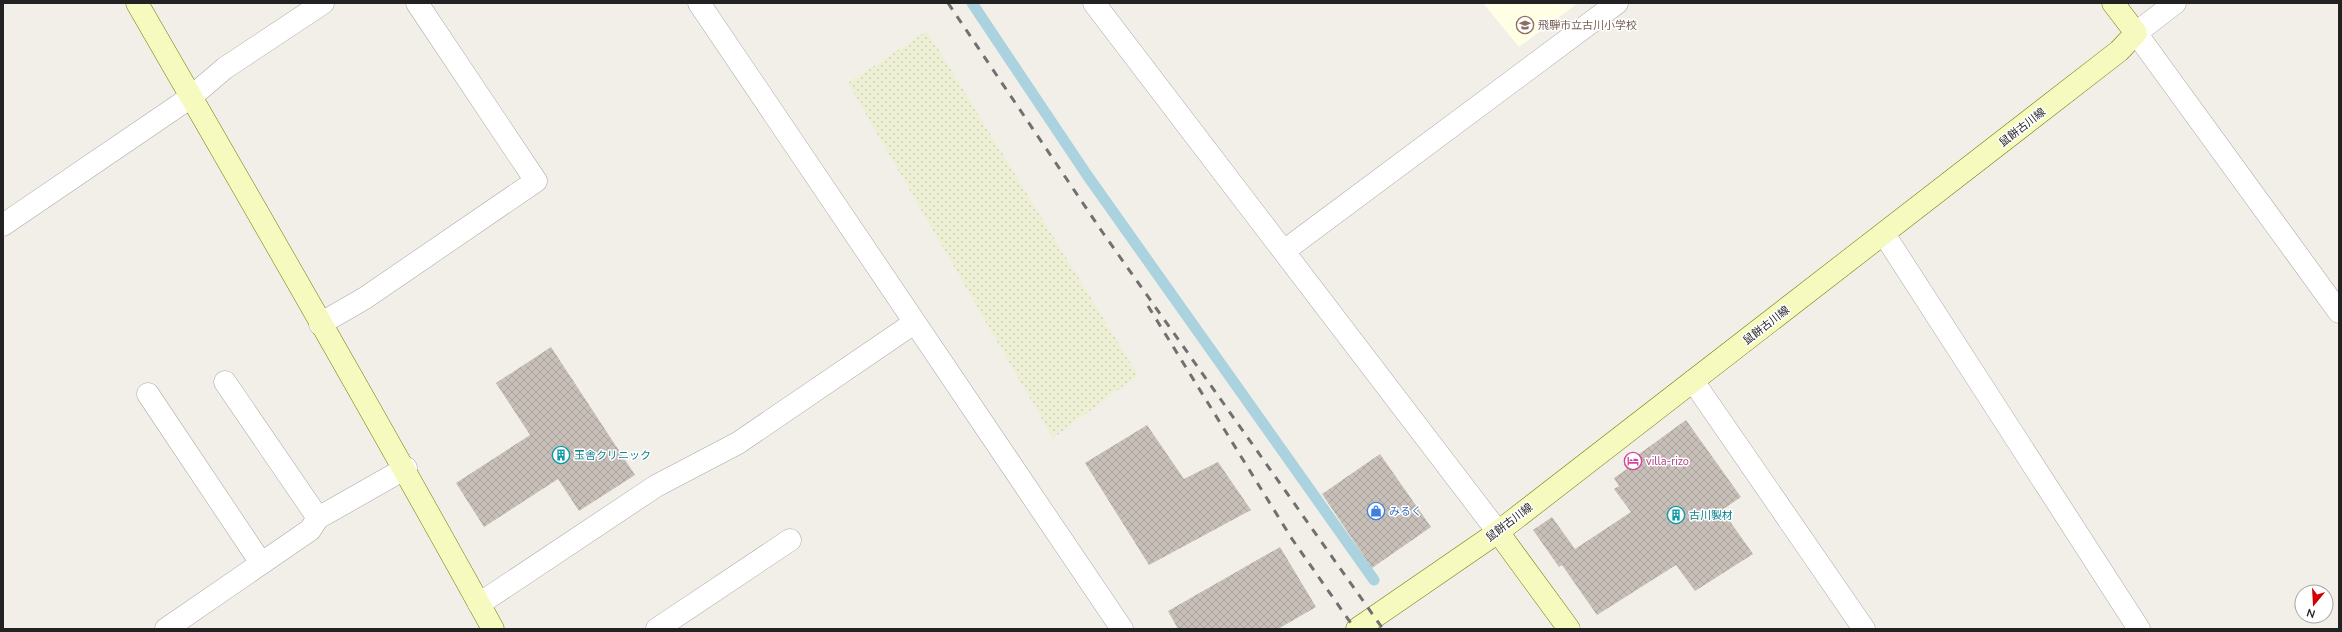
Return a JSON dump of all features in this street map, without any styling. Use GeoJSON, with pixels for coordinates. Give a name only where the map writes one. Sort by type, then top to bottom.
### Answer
{"type":"FeatureCollection","features":[{"type":"Feature","properties":{"kind":"main road"},"geometry":{"type":"LineString","coordinates":[[137,3],[320,324],[406,468],[493,629]]}},
{"type":"Feature","properties":{"kind":"main road"},"geometry":{"type":"LineString","coordinates":[[2113,3],[2136,33]]}},
{"type":"Feature","properties":{"kind":"main road","name":"鼠餅古川線"},"geometry":{"type":"LineString","coordinates":[[1357,629],[1498,532],[2119,51],[2136,33]]}},
{"type":"Feature","properties":{"kind":"main road"},"geometry":{"type":"LineString","coordinates":[[1498,532],[1569,629]]}},
{"type":"Feature","properties":{"kind":"street"},"geometry":{"type":"LineString","coordinates":[[3,225],[191,97],[225,68],[323,3]]}},
{"type":"Feature","properties":{"kind":"street"},"geometry":{"type":"LineString","coordinates":[[320,324],[365,298],[536,181],[417,3]]}},
{"type":"Feature","properties":{"kind":"street"},"geometry":{"type":"LineString","coordinates":[[699,3],[914,323],[1039,503],[1122,629]]}},
{"type":"Feature","properties":{"kind":"street"},"geometry":{"type":"LineString","coordinates":[[1094,3],[1498,532]]}},
{"type":"Feature","properties":{"kind":"street"},"geometry":{"type":"LineString","coordinates":[[1284,251],[1617,3]]}},
{"type":"Feature","properties":{"kind":"street"},"geometry":{"type":"LineString","coordinates":[[2175,3],[2136,33],[2339,312]]}},
{"type":"Feature","properties":{"kind":"street"},"geometry":{"type":"LineString","coordinates":[[1884,234],[2139,629]]}},
{"type":"Feature","properties":{"kind":"street"},"geometry":{"type":"LineString","coordinates":[[479,604],[656,486],[738,443],[914,323]]}},
{"type":"Feature","properties":{"kind":"street"},"geometry":{"type":"LineString","coordinates":[[1693,381],[1864,629]]}},
{"type":"Feature","properties":{"kind":"street"},"geometry":{"type":"LineString","coordinates":[[225,382],[318,518]]}},
{"type":"Feature","properties":{"kind":"street"},"geometry":{"type":"LineString","coordinates":[[148,394],[261,563]]}},
{"type":"Feature","properties":{"kind":"street"},"geometry":{"type":"LineString","coordinates":[[166,629],[310,530],[318,518],[406,468]]}},
{"type":"Feature","properties":{"kind":"street"},"geometry":{"type":"LineString","coordinates":[[657,629],[790,540]]}},
{"type":"Feature","properties":{"kind":"shaded area","name":"飛騨市立古川小学校"},"geometry":{"type":"Polygon","coordinates":[[[1483,3],[1578,3],[1519,47],[1483,3]]]}},
{"type":"Feature","properties":{"kind":"shaded area"},"geometry":{"type":"Polygon","coordinates":[[[927,31],[1138,375],[1053,438],[848,83],[927,31]]]}},
{"type":"Feature","properties":{"kind":"building","name":"玉舎クリニック"},"geometry":{"type":"Polygon","coordinates":[[[551,347],[635,475],[579,511],[558,479],[484,527],[456,483],[530,435],[496,383],[551,347]]]}},
{"type":"Feature","properties":{"kind":"building","name":"古川製材"},"geometry":{"type":"Polygon","coordinates":[[[1686,420],[1741,497],[1722,510],[1753,554],[1695,591],[1676,565],[1597,615],[1562,565],[1559,567],[1533,530],[1552,517],[1575,549],[1631,512],[1614,489],[1619,486],[1614,478],[1627,469],[1624,465],[1686,420]]]}},
{"type":"Feature","properties":{"kind":"building"},"geometry":{"type":"Polygon","coordinates":[[[1147,425],[1184,479],[1218,462],[1251,510],[1149,565],[1085,463],[1147,425]]]}},
{"type":"Feature","properties":{"kind":"building","name":"みるく"},"geometry":{"type":"Polygon","coordinates":[[[1380,454],[1431,527],[1372,568],[1322,494],[1380,454]]]}},
{"type":"Feature","properties":{"kind":"building"},"geometry":{"type":"Polygon","coordinates":[[[1280,547],[1316,607],[1278,629],[1178,629],[1168,611],[1280,547]]]}},
{"type":"Feature","properties":{"kind":"waterway"},"geometry":{"type":"LineString","coordinates":[[972,3],[1087,175],[1374,580]]}},
{"type":"Feature","properties":{"kind":"railway"},"geometry":{"type":"LineString","coordinates":[[948,3],[1103,233],[1383,629]]}},
{"type":"Feature","properties":{"kind":"railway"},"geometry":{"type":"LineString","coordinates":[[1148,306],[1292,539],[1355,629]]}},
{"type":"Feature","properties":{"kind":"place","name":"飛騨市立古川小学校"},"geometry":{"type":"Point","coordinates":[1525,25]}},
{"type":"Feature","properties":{"kind":"place","name":"玉舎クリニック"},"geometry":{"type":"Point","coordinates":[561,455]}},
{"type":"Feature","properties":{"kind":"place","name":"villa-rizo"},"geometry":{"type":"Point","coordinates":[1633,461]}},
{"type":"Feature","properties":{"kind":"place","name":"みるく"},"geometry":{"type":"Point","coordinates":[1376,511]}},
{"type":"Feature","properties":{"kind":"place","name":"古川製材"},"geometry":{"type":"Point","coordinates":[1676,515]}}]}
